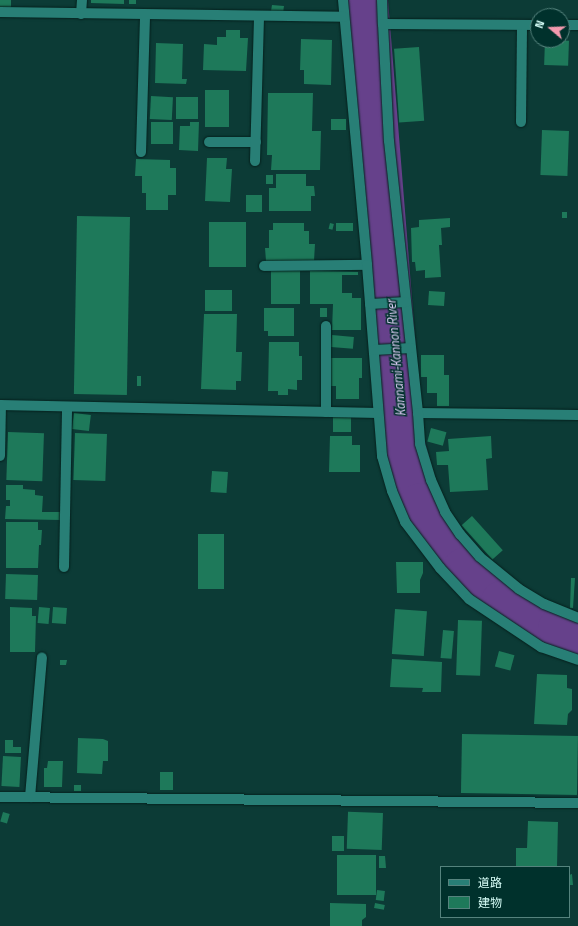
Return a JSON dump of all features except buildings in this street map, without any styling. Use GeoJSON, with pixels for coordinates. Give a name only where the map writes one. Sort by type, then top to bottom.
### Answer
{"type":"FeatureCollection","features":[{"type":"Feature","properties":{"kind":"street"},"geometry":{"type":"LineString","coordinates":[[81,14],[82,0]]}},
{"type":"Feature","properties":{"kind":"street"},"geometry":{"type":"LineString","coordinates":[[343,0],[367,265],[374,304],[377,350],[378,413],[382,456],[395,497],[405,522],[440,568],[469,599],[541,647],[578,660]]}},
{"type":"Feature","properties":{"kind":"street"},"geometry":{"type":"LineString","coordinates":[[382,0],[388,141],[403,302],[408,349],[418,413],[420,444],[431,480],[445,512],[460,534],[480,557],[520,589],[544,604],[578,618]]}},
{"type":"Feature","properties":{"kind":"street"},"geometry":{"type":"LineString","coordinates":[[0,12],[344,17]]}},
{"type":"Feature","properties":{"kind":"street"},"geometry":{"type":"LineString","coordinates":[[141,152],[145,14]]}},
{"type":"Feature","properties":{"kind":"street"},"geometry":{"type":"LineString","coordinates":[[255,161],[259,16]]}},
{"type":"Feature","properties":{"kind":"street"},"geometry":{"type":"LineString","coordinates":[[383,24],[530,26]]}},
{"type":"Feature","properties":{"kind":"street"},"geometry":{"type":"LineString","coordinates":[[522,26],[522,122]]}},
{"type":"Feature","properties":{"kind":"street"},"geometry":{"type":"LineString","coordinates":[[209,142],[256,142]]}},
{"type":"Feature","properties":{"kind":"street"},"geometry":{"type":"LineString","coordinates":[[264,266],[367,265]]}},
{"type":"Feature","properties":{"kind":"street"},"geometry":{"type":"LineString","coordinates":[[374,304],[403,302]]}},
{"type":"Feature","properties":{"kind":"street"},"geometry":{"type":"LineString","coordinates":[[326,326],[326,412]]}},
{"type":"Feature","properties":{"kind":"street"},"geometry":{"type":"LineString","coordinates":[[377,350],[408,349]]}},
{"type":"Feature","properties":{"kind":"street"},"geometry":{"type":"LineString","coordinates":[[0,456],[1,405],[378,413]]}},
{"type":"Feature","properties":{"kind":"street"},"geometry":{"type":"LineString","coordinates":[[64,567],[66,406]]}},
{"type":"Feature","properties":{"kind":"street"},"geometry":{"type":"LineString","coordinates":[[418,413],[578,415]]}},
{"type":"Feature","properties":{"kind":"street"},"geometry":{"type":"LineString","coordinates":[[30,797],[42,658]]}},
{"type":"Feature","properties":{"kind":"street"},"geometry":{"type":"LineString","coordinates":[[0,796],[578,803]]}},
{"type":"Feature","properties":{"kind":"waterway","name":"Kannami-Kannon River"},"geometry":{"type":"LineString","coordinates":[[367,0],[402,436],[420,503],[463,568],[501,601],[558,628],[578,634]]}}]}
